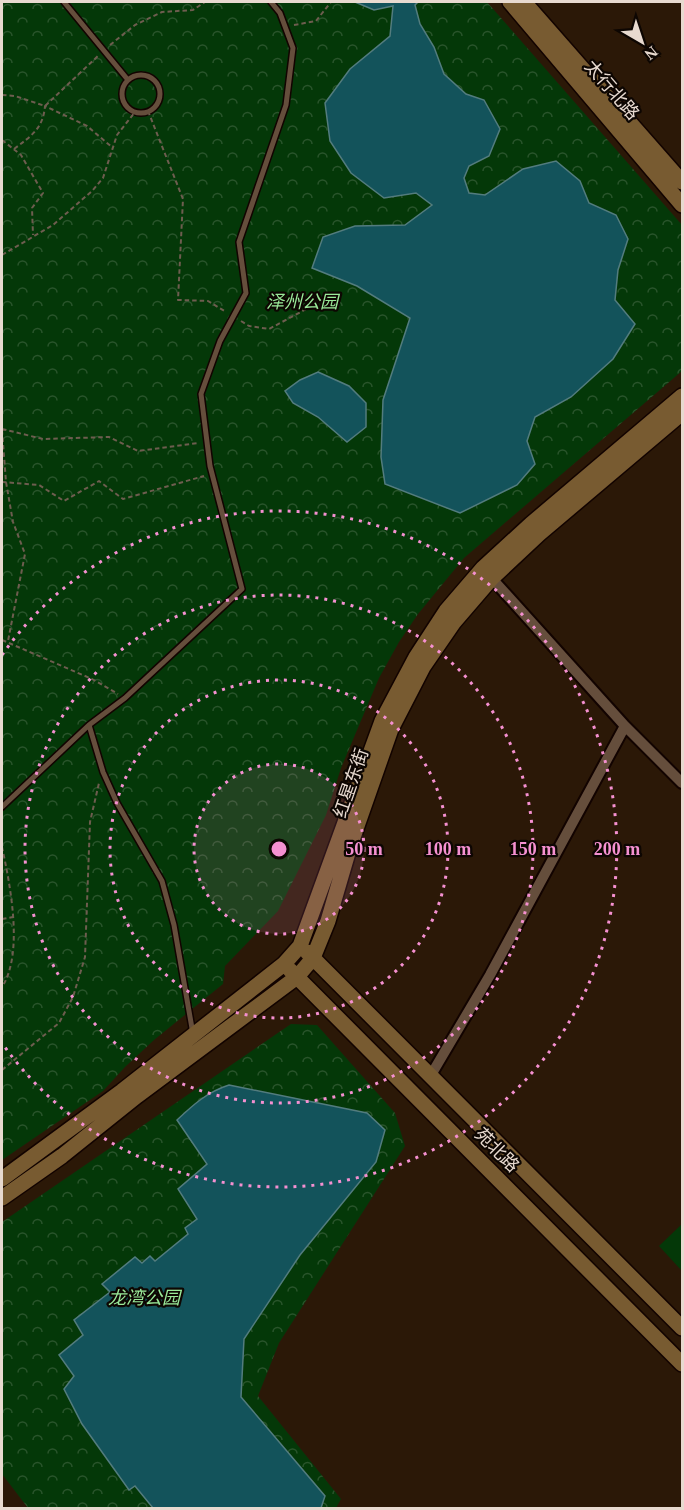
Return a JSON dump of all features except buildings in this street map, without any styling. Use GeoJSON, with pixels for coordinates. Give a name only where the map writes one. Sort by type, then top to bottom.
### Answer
{"type":"FeatureCollection","features":[{"type":"Feature","properties":{"kind":"main road","name":"太行北路"},"geometry":{"type":"LineString","coordinates":[[510,2],[682,205]]}},
{"type":"Feature","properties":{"kind":"main road","name":"太行北路"},"geometry":{"type":"LineString","coordinates":[[524,2],[682,182]]}},
{"type":"Feature","properties":{"kind":"main road","name":"红星东街"},"geometry":{"type":"LineString","coordinates":[[2,1179],[123,1091],[284,964],[300,946],[382,721],[416,657],[446,611],[487,573],[531,524],[682,396]]}},
{"type":"Feature","properties":{"kind":"main road","name":"红星东街"},"geometry":{"type":"LineString","coordinates":[[2,1198],[62,1156],[137,1096],[297,977],[313,958],[328,921],[350,846],[391,729],[423,666],[487,573],[539,534],[682,413]]}},
{"type":"Feature","properties":{"kind":"main road","name":"苑北路"},"geometry":{"type":"LineString","coordinates":[[300,946],[682,1328]]}},
{"type":"Feature","properties":{"kind":"main road","name":"苑北路"},"geometry":{"type":"LineString","coordinates":[[284,964],[682,1364]]}},
{"type":"Feature","properties":{"kind":"street"},"geometry":{"type":"LineString","coordinates":[[487,573],[625,726],[682,783]]}},
{"type":"Feature","properties":{"kind":"street"},"geometry":{"type":"LineString","coordinates":[[431,1075],[490,975],[625,726]]}},
{"type":"Feature","properties":{"kind":"lane"},"geometry":{"type":"LineString","coordinates":[[63,2],[128,80]]}},
{"type":"Feature","properties":{"kind":"lane"},"geometry":{"type":"LineString","coordinates":[[2,807],[89,725],[125,698],[242,589],[212,474],[201,394],[220,341],[246,293],[239,242],[286,105],[293,48],[280,13],[271,2]]}},
{"type":"Feature","properties":{"kind":"lane"},"geometry":{"type":"LineString","coordinates":[[139,74],[151,77],[160,92],[153,108],[148,111],[135,112],[124,104],[122,98],[122,91],[128,80],[139,74]]}},
{"type":"Feature","properties":{"kind":"lane"},"geometry":{"type":"LineString","coordinates":[[89,725],[103,772],[117,803],[162,881],[176,936],[194,1035]]}},
{"type":"Feature","properties":{"kind":"path"},"geometry":{"type":"LineString","coordinates":[[285,27],[316,21],[331,2]]}},
{"type":"Feature","properties":{"kind":"path"},"geometry":{"type":"LineString","coordinates":[[14,149],[32,136],[44,120],[45,106],[87,126],[113,148]]}},
{"type":"Feature","properties":{"kind":"path"},"geometry":{"type":"LineString","coordinates":[[148,111],[183,199],[178,300],[208,301],[249,326],[269,329],[310,307]]}},
{"type":"Feature","properties":{"kind":"path"},"geometry":{"type":"LineString","coordinates":[[2,255],[53,225],[93,190],[103,177],[117,135],[135,112]]}},
{"type":"Feature","properties":{"kind":"path"},"geometry":{"type":"LineString","coordinates":[[2,140],[21,155],[43,193],[32,208],[33,236]]}},
{"type":"Feature","properties":{"kind":"path"},"geometry":{"type":"LineString","coordinates":[[8,641],[25,554],[13,522],[6,482],[2,429],[43,439],[109,437],[138,451],[207,442]]}},
{"type":"Feature","properties":{"kind":"path"},"geometry":{"type":"LineString","coordinates":[[2,482],[39,485],[64,501],[99,482],[123,499],[212,474]]}},
{"type":"Feature","properties":{"kind":"path"},"geometry":{"type":"LineString","coordinates":[[2,640],[92,679],[125,698]]}},
{"type":"Feature","properties":{"kind":"path"},"geometry":{"type":"LineString","coordinates":[[2,1070],[59,1023],[73,997],[85,957],[90,822],[103,772]]}},
{"type":"Feature","properties":{"kind":"path"},"geometry":{"type":"LineString","coordinates":[[2,847],[13,917],[12,955],[6,980],[2,986]]}},
{"type":"Feature","properties":{"kind":"path"},"geometry":{"type":"LineString","coordinates":[[2,920],[13,917]]}},
{"type":"Feature","properties":{"kind":"green space","name":"泽州公园"},"geometry":{"type":"Polygon","coordinates":[[[2,2],[487,2],[682,225],[682,371],[464,558],[418,614],[379,678],[341,768],[326,815],[278,911],[225,966],[223,984],[154,1040],[103,1091],[2,1160],[2,2]]]}},
{"type":"Feature","properties":{"kind":"green space","name":"龙湾公园"},"geometry":{"type":"Polygon","coordinates":[[[291,1024],[317,1025],[395,1113],[405,1146],[279,1343],[258,1396],[341,1499],[336,1508],[28,1508],[2,1474],[2,1222],[291,1024]]]}},
{"type":"Feature","properties":{"kind":"green space"},"geometry":{"type":"Polygon","coordinates":[[[682,1224],[682,1271],[659,1246],[682,1224]]]}},
{"type":"Feature","properties":{"kind":"water"},"geometry":{"type":"Polygon","coordinates":[[[355,2],[418,2],[415,5],[420,24],[434,47],[444,74],[466,94],[484,100],[500,129],[489,156],[469,166],[464,178],[469,193],[485,195],[523,169],[556,161],[580,181],[589,203],[616,215],[628,239],[618,270],[615,300],[635,324],[613,359],[571,397],[535,417],[527,441],[535,464],[517,485],[460,513],[385,484],[381,457],[383,400],[410,318],[357,286],[312,268],[323,237],[355,226],[405,225],[432,205],[416,193],[384,198],[351,173],[330,141],[325,103],[350,69],[390,36],[393,6],[374,10],[355,2]]]}},
{"type":"Feature","properties":{"kind":"water"},"geometry":{"type":"Polygon","coordinates":[[[318,372],[349,386],[366,403],[366,427],[347,442],[318,417],[293,403],[285,391],[300,380],[318,372]]]}},
{"type":"Feature","properties":{"kind":"water"},"geometry":{"type":"Polygon","coordinates":[[[229,1085],[367,1113],[385,1130],[376,1162],[300,1255],[244,1339],[241,1397],[325,1496],[321,1508],[153,1508],[135,1486],[129,1490],[82,1424],[64,1389],[74,1376],[59,1355],[83,1335],[74,1320],[110,1292],[102,1284],[135,1257],[142,1263],[150,1256],[155,1261],[188,1234],[185,1228],[197,1219],[178,1189],[207,1164],[177,1120],[207,1095],[229,1085]]]}}]}
